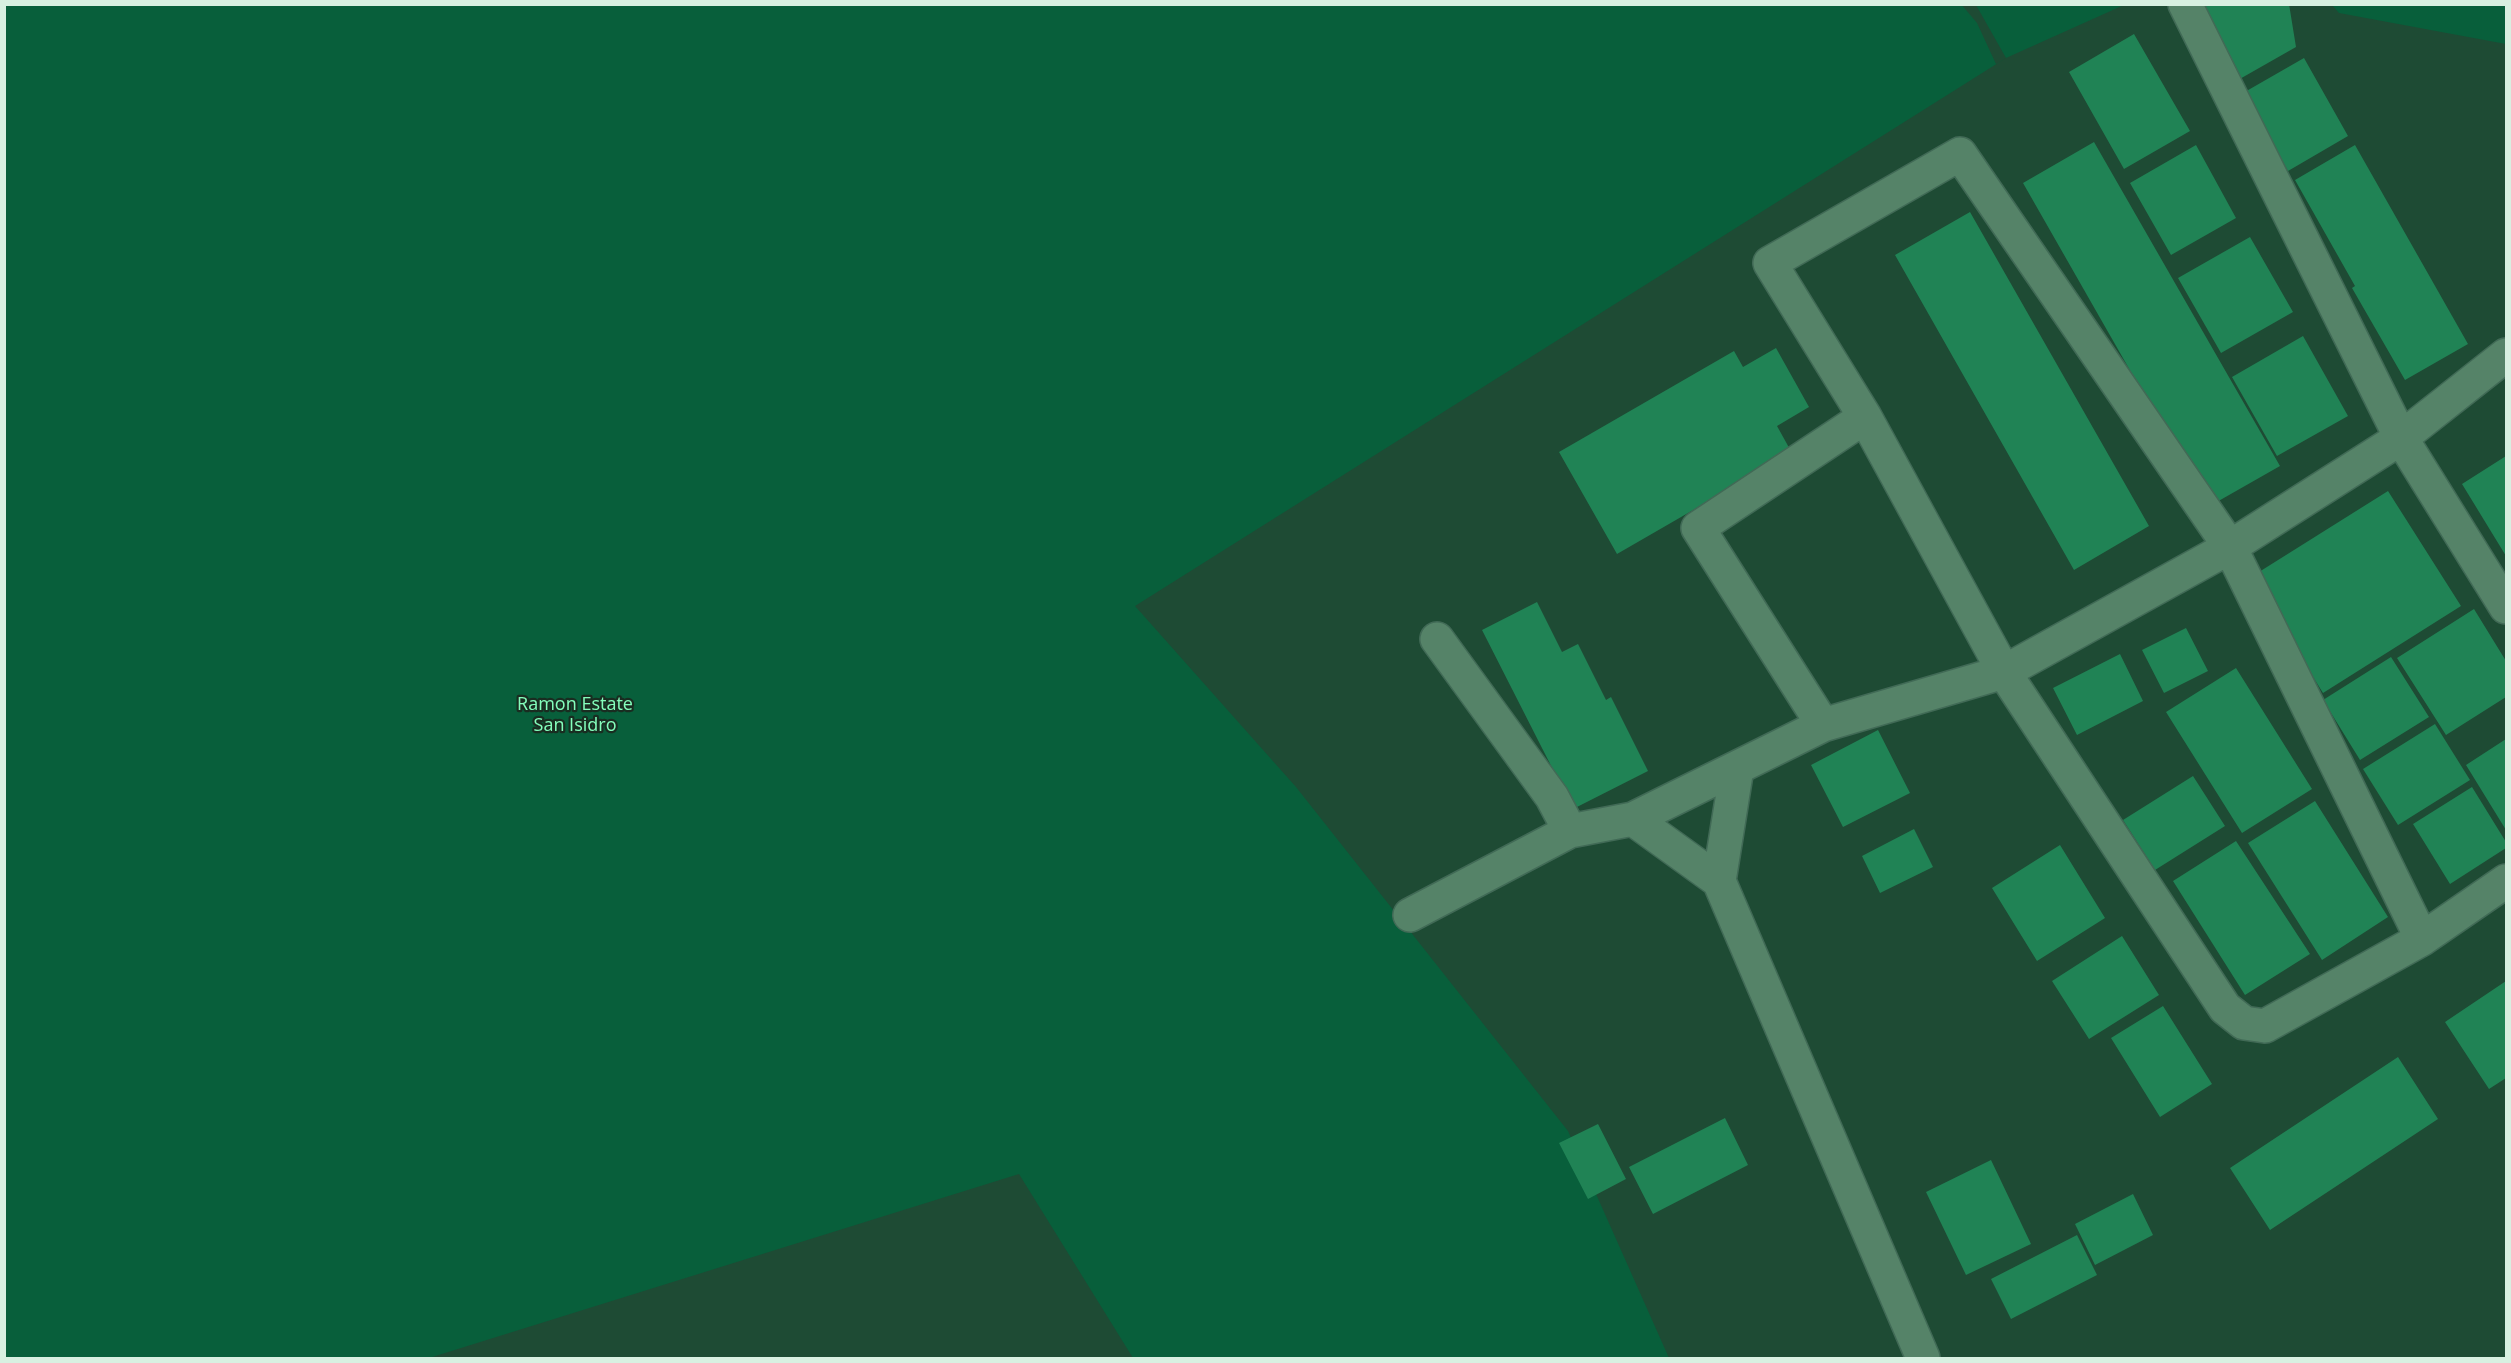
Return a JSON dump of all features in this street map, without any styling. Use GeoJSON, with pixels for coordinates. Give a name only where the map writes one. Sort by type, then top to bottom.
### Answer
{"type":"FeatureCollection","features":[{"type":"Feature","properties":{"kind":"street"},"geometry":{"type":"LineString","coordinates":[[2185,4],[2401,438],[2506,607]]}},
{"type":"Feature","properties":{"kind":"street"},"geometry":{"type":"LineString","coordinates":[[2422,939],[2230,547],[1960,154],[1770,262],[1865,417],[2004,672],[2225,1008],[2244,1023],[2265,1026],[2422,939],[2506,881]]}},
{"type":"Feature","properties":{"kind":"street"},"geometry":{"type":"LineString","coordinates":[[1410,915],[1570,831],[1633,819],[1823,725],[2004,672],[2230,547],[2401,438],[2506,355]]}},
{"type":"Feature","properties":{"kind":"street"},"geometry":{"type":"LineString","coordinates":[[1823,725],[1698,528],[1865,417]]}},
{"type":"Feature","properties":{"kind":"street"},"geometry":{"type":"LineString","coordinates":[[1437,639],[1552,797],[1570,831]]}},
{"type":"Feature","properties":{"kind":"street"},"geometry":{"type":"LineString","coordinates":[[1719,881],[1737,768]]}},
{"type":"Feature","properties":{"kind":"street"},"geometry":{"type":"LineString","coordinates":[[1633,819],[1719,881],[1923,1359]]}},
{"type":"Feature","properties":{"kind":"green space","name":"Ramon Estate San Isidro"},"geometry":{"type":"Polygon","coordinates":[[[1961,4],[1977,23],[1996,64],[2006,58],[1135,606],[1296,787],[1568,1131],[1669,1358],[1133,1358],[1019,1174],[429,1358],[5,1358],[5,5],[1961,4]]]}},
{"type":"Feature","properties":{"kind":"green space"},"geometry":{"type":"Polygon","coordinates":[[[1976,5],[2124,5],[2006,58],[1976,5]]]}},
{"type":"Feature","properties":{"kind":"green space"},"geometry":{"type":"Polygon","coordinates":[[[2332,5],[2506,5],[2506,44],[2339,13],[2332,5]]]}},
{"type":"Feature","properties":{"kind":"building"},"geometry":{"type":"Polygon","coordinates":[[[2194,4],[2289,4],[2296,47],[2238,80],[2194,4]]]}},
{"type":"Feature","properties":{"kind":"building"},"geometry":{"type":"Polygon","coordinates":[[[2134,34],[2190,131],[2124,169],[2069,72],[2134,34]]]}},
{"type":"Feature","properties":{"kind":"building"},"geometry":{"type":"Polygon","coordinates":[[[2304,58],[2348,136],[2288,171],[2243,93],[2304,58]]]}},
{"type":"Feature","properties":{"kind":"building"},"geometry":{"type":"Polygon","coordinates":[[[2094,142],[2280,466],[2208,507],[2023,183],[2094,142]]]}},
{"type":"Feature","properties":{"kind":"building"},"geometry":{"type":"Polygon","coordinates":[[[2196,145],[2236,218],[2171,255],[2130,183],[2196,145]]]}},
{"type":"Feature","properties":{"kind":"building"},"geometry":{"type":"Polygon","coordinates":[[[2355,145],[2468,344],[2405,380],[2352,288],[2355,286],[2295,180],[2355,145]]]}},
{"type":"Feature","properties":{"kind":"building"},"geometry":{"type":"Polygon","coordinates":[[[1970,212],[2149,526],[2074,570],[1895,255],[1970,212]]]}},
{"type":"Feature","properties":{"kind":"building"},"geometry":{"type":"Polygon","coordinates":[[[2250,237],[2293,312],[2221,353],[2178,278],[2250,237]]]}},
{"type":"Feature","properties":{"kind":"building"},"geometry":{"type":"Polygon","coordinates":[[[2303,336],[2348,416],[2277,456],[2232,377],[2303,336]]]}},
{"type":"Feature","properties":{"kind":"building"},"geometry":{"type":"Polygon","coordinates":[[[1776,348],[1809,407],[1777,426],[1792,453],[1617,554],[1559,452],[1734,351],[1743,367],[1776,348]]]}},
{"type":"Feature","properties":{"kind":"building"},"geometry":{"type":"Polygon","coordinates":[[[2506,456],[2506,556],[2462,484],[2506,456]]]}},
{"type":"Feature","properties":{"kind":"building"},"geometry":{"type":"Polygon","coordinates":[[[2388,491],[2461,606],[2323,693],[2251,577],[2388,491]]]}},
{"type":"Feature","properties":{"kind":"building"},"geometry":{"type":"Polygon","coordinates":[[[1537,602],[1562,652],[1578,644],[1606,700],[1611,697],[1648,771],[1573,809],[1482,630],[1537,602]]]}},
{"type":"Feature","properties":{"kind":"building"},"geometry":{"type":"Polygon","coordinates":[[[2474,609],[2506,661],[2506,697],[2446,735],[2397,658],[2474,609]]]}},
{"type":"Feature","properties":{"kind":"building"},"geometry":{"type":"Polygon","coordinates":[[[2186,628],[2208,671],[2164,693],[2142,650],[2186,628]]]}},
{"type":"Feature","properties":{"kind":"building"},"geometry":{"type":"Polygon","coordinates":[[[2120,654],[2143,701],[2077,735],[2053,688],[2120,654]]]}},
{"type":"Feature","properties":{"kind":"building"},"geometry":{"type":"Polygon","coordinates":[[[2391,657],[2429,717],[2360,760],[2323,700],[2391,657]]]}},
{"type":"Feature","properties":{"kind":"building"},"geometry":{"type":"Polygon","coordinates":[[[2236,668],[2312,789],[2242,833],[2166,712],[2236,668]]]}},
{"type":"Feature","properties":{"kind":"building"},"geometry":{"type":"Polygon","coordinates":[[[2435,724],[2470,780],[2398,825],[2363,769],[2435,724]]]}},
{"type":"Feature","properties":{"kind":"building"},"geometry":{"type":"Polygon","coordinates":[[[1878,730],[1910,793],[1843,827],[1811,765],[1878,730]]]}},
{"type":"Feature","properties":{"kind":"building"},"geometry":{"type":"Polygon","coordinates":[[[2506,739],[2506,830],[2466,765],[2506,739]]]}},
{"type":"Feature","properties":{"kind":"building"},"geometry":{"type":"Polygon","coordinates":[[[2193,776],[2225,826],[2155,870],[2123,820],[2193,776]]]}},
{"type":"Feature","properties":{"kind":"building"},"geometry":{"type":"Polygon","coordinates":[[[2472,787],[2506,842],[2506,848],[2450,884],[2413,824],[2472,787]]]}},
{"type":"Feature","properties":{"kind":"building"},"geometry":{"type":"Polygon","coordinates":[[[2315,801],[2388,917],[2322,960],[2248,843],[2315,801]]]}},
{"type":"Feature","properties":{"kind":"building"},"geometry":{"type":"Polygon","coordinates":[[[1914,829],[1933,867],[1880,893],[1862,856],[1914,829]]]}},
{"type":"Feature","properties":{"kind":"building"},"geometry":{"type":"Polygon","coordinates":[[[2236,841],[2310,954],[2245,995],[2173,881],[2236,841]]]}},
{"type":"Feature","properties":{"kind":"building"},"geometry":{"type":"Polygon","coordinates":[[[2060,845],[2105,918],[2037,961],[1992,888],[2060,845]]]}},
{"type":"Feature","properties":{"kind":"building"},"geometry":{"type":"Polygon","coordinates":[[[2122,936],[2159,995],[2089,1039],[2052,981],[2122,936]]]}},
{"type":"Feature","properties":{"kind":"building"},"geometry":{"type":"Polygon","coordinates":[[[2506,981],[2506,1078],[2489,1089],[2445,1022],[2506,981]]]}},
{"type":"Feature","properties":{"kind":"building"},"geometry":{"type":"Polygon","coordinates":[[[2163,1006],[2212,1084],[2160,1117],[2111,1038],[2163,1006]]]}},
{"type":"Feature","properties":{"kind":"building"},"geometry":{"type":"Polygon","coordinates":[[[2398,1057],[2438,1119],[2270,1230],[2230,1168],[2398,1057]]]}},
{"type":"Feature","properties":{"kind":"building"},"geometry":{"type":"Polygon","coordinates":[[[1725,1118],[1748,1165],[1653,1214],[1629,1167],[1725,1118]]]}},
{"type":"Feature","properties":{"kind":"building"},"geometry":{"type":"Polygon","coordinates":[[[1598,1124],[1626,1179],[1588,1199],[1559,1143],[1598,1124]]]}},
{"type":"Feature","properties":{"kind":"building"},"geometry":{"type":"Polygon","coordinates":[[[1991,1160],[2031,1244],[1966,1275],[1926,1192],[1991,1160]]]}},
{"type":"Feature","properties":{"kind":"building"},"geometry":{"type":"Polygon","coordinates":[[[2133,1194],[2153,1235],[2095,1265],[2075,1224],[2133,1194]]]}},
{"type":"Feature","properties":{"kind":"building"},"geometry":{"type":"Polygon","coordinates":[[[2077,1235],[2097,1275],[2011,1319],[1991,1279],[2077,1235]]]}}]}
